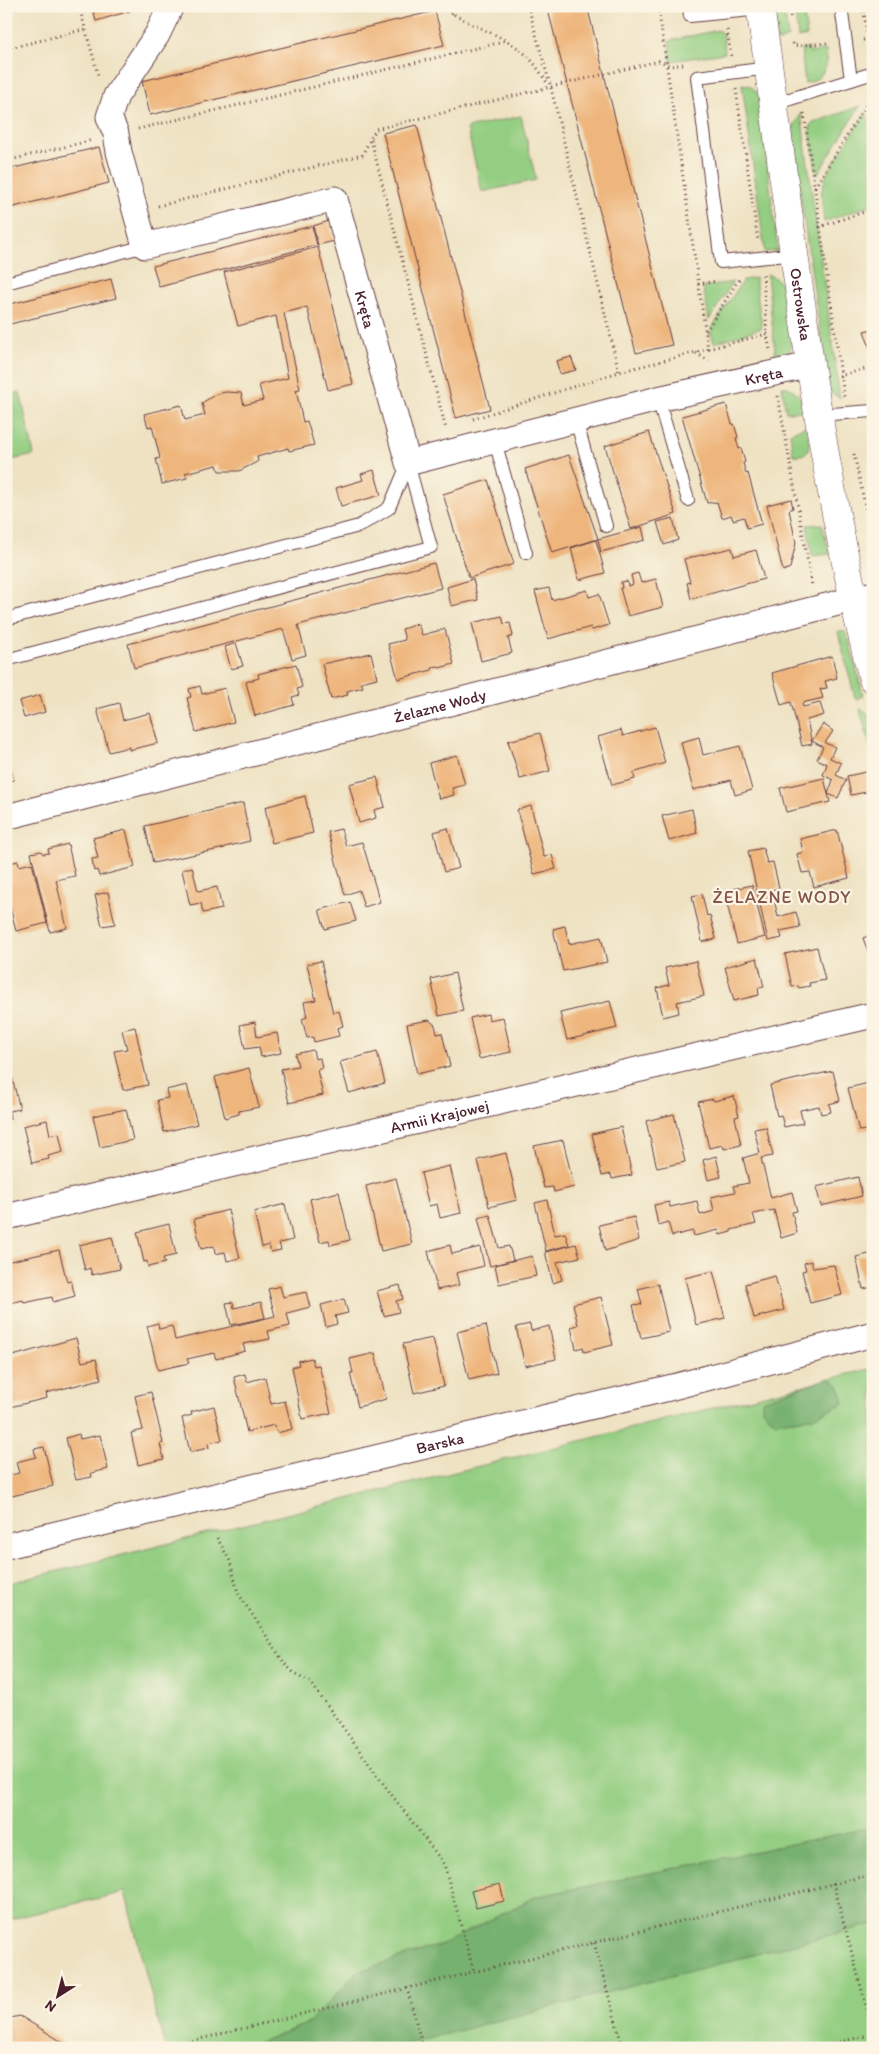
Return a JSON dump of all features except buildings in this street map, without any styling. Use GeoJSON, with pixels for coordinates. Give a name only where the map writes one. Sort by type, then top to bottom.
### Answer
{"type":"FeatureCollection","features":[{"type":"Feature","properties":{"kind":"street"},"geometry":{"type":"LineString","coordinates":[[145,246],[113,126],[116,96],[157,35],[171,6]]}},
{"type":"Feature","properties":{"kind":"street","name":"Ostrowska"},"geometry":{"type":"LineString","coordinates":[[760,8],[818,415],[835,513],[863,598],[873,679]]}},
{"type":"Feature","properties":{"kind":"street","name":"Kręta"},"geometry":{"type":"LineString","coordinates":[[145,246],[335,199],[405,452],[452,452],[658,399],[774,373],[812,374]]}},
{"type":"Feature","properties":{"kind":"street","name":"Żelazne Wody"},"geometry":{"type":"LineString","coordinates":[[6,817],[863,598]]}},
{"type":"Feature","properties":{"kind":"street","name":"Armii Krajowej"},"geometry":{"type":"LineString","coordinates":[[6,1217],[873,1015]]}},
{"type":"Feature","properties":{"kind":"street","name":"Barska"},"geometry":{"type":"LineString","coordinates":[[6,1546],[673,1386],[873,1334]]}},
{"type":"Feature","properties":{"kind":"lane"},"geometry":{"type":"LineString","coordinates":[[688,6],[690,16],[760,8]]}},
{"type":"Feature","properties":{"kind":"lane"},"geometry":{"type":"LineString","coordinates":[[842,6],[851,80]]}},
{"type":"Feature","properties":{"kind":"lane"},"geometry":{"type":"LineString","coordinates":[[768,59],[734,73],[697,77],[721,262],[761,259],[793,246]]}},
{"type":"Feature","properties":{"kind":"lane"},"geometry":{"type":"LineString","coordinates":[[774,104],[873,72]]}},
{"type":"Feature","properties":{"kind":"lane"},"geometry":{"type":"LineString","coordinates":[[6,283],[145,246]]}},
{"type":"Feature","properties":{"kind":"lane"},"geometry":{"type":"LineString","coordinates":[[658,399],[688,500]]}},
{"type":"Feature","properties":{"kind":"lane"},"geometry":{"type":"LineString","coordinates":[[818,415],[873,411]]}},
{"type":"Feature","properties":{"kind":"lane"},"geometry":{"type":"LineString","coordinates":[[576,420],[606,526]]}},
{"type":"Feature","properties":{"kind":"lane"},"geometry":{"type":"LineString","coordinates":[[495,440],[526,553]]}},
{"type":"Feature","properties":{"kind":"lane"},"geometry":{"type":"LineString","coordinates":[[6,619],[359,526],[389,508],[405,452]]}},
{"type":"Feature","properties":{"kind":"lane"},"geometry":{"type":"LineString","coordinates":[[6,660],[431,547],[405,452]]}},
{"type":"Feature","properties":{"kind":"path"},"geometry":{"type":"LineString","coordinates":[[79,6],[113,126]]}},
{"type":"Feature","properties":{"kind":"path"},"geometry":{"type":"LineString","coordinates":[[442,6],[452,14],[506,41],[532,61],[551,88]]}},
{"type":"Feature","properties":{"kind":"path"},"geometry":{"type":"LineString","coordinates":[[452,14],[455,6]]}},
{"type":"Feature","properties":{"kind":"path"},"geometry":{"type":"LineString","coordinates":[[528,6],[551,88],[619,372]]}},
{"type":"Feature","properties":{"kind":"path"},"geometry":{"type":"LineString","coordinates":[[658,6],[708,349]]}},
{"type":"Feature","properties":{"kind":"path"},"geometry":{"type":"LineString","coordinates":[[863,6],[868,40],[873,50]]}},
{"type":"Feature","properties":{"kind":"path"},"geometry":{"type":"LineString","coordinates":[[725,12],[761,259],[767,334],[816,610]]}},
{"type":"Feature","properties":{"kind":"path"},"geometry":{"type":"LineString","coordinates":[[6,49],[86,29]]}},
{"type":"Feature","properties":{"kind":"path"},"geometry":{"type":"LineString","coordinates":[[6,161],[113,126],[506,41]]}},
{"type":"Feature","properties":{"kind":"path"},"geometry":{"type":"LineString","coordinates":[[722,57],[768,59],[794,46],[795,56]]}},
{"type":"Feature","properties":{"kind":"path"},"geometry":{"type":"LineString","coordinates":[[136,212],[362,155],[376,129],[660,62],[671,66],[688,63]]}},
{"type":"Feature","properties":{"kind":"path"},"geometry":{"type":"LineString","coordinates":[[801,95],[846,413],[873,542]]}},
{"type":"Feature","properties":{"kind":"path"},"geometry":{"type":"LineString","coordinates":[[814,187],[869,100]]}},
{"type":"Feature","properties":{"kind":"path"},"geometry":{"type":"LineString","coordinates":[[371,139],[452,452]]}},
{"type":"Feature","properties":{"kind":"path"},"geometry":{"type":"LineString","coordinates":[[793,246],[820,227],[873,209]]}},
{"type":"Feature","properties":{"kind":"path"},"geometry":{"type":"LineString","coordinates":[[705,331],[740,277]]}},
{"type":"Feature","properties":{"kind":"path"},"geometry":{"type":"LineString","coordinates":[[471,419],[619,372],[767,334]]}},
{"type":"Feature","properties":{"kind":"path"},"geometry":{"type":"LineString","coordinates":[[812,374],[841,375],[873,367]]}},
{"type":"Feature","properties":{"kind":"path"},"geometry":{"type":"LineString","coordinates":[[405,452],[454,424]]}},
{"type":"Feature","properties":{"kind":"path"},"geometry":{"type":"LineString","coordinates":[[217,1538],[230,1561],[238,1594],[285,1664],[296,1675],[311,1683],[444,1864],[474,1972]]}},
{"type":"Feature","properties":{"kind":"path"},"geometry":{"type":"LineString","coordinates":[[180,2048],[184,2043],[873,1874]]}},
{"type":"Feature","properties":{"kind":"path"},"geometry":{"type":"LineString","coordinates":[[815,2048],[873,2032],[833,1884]]}},
{"type":"Feature","properties":{"kind":"path"},"geometry":{"type":"LineString","coordinates":[[594,1942],[623,2048]]}},
{"type":"Feature","properties":{"kind":"path"},"geometry":{"type":"LineString","coordinates":[[407,1988],[423,2048]]}},
{"type":"Feature","properties":{"kind":"green space"},"geometry":{"type":"Polygon","coordinates":[[[773,6],[784,6],[788,37],[780,42],[777,41],[773,6]]]}},
{"type":"Feature","properties":{"kind":"green space"},"geometry":{"type":"Polygon","coordinates":[[[794,6],[803,6],[807,36],[798,38],[794,6]]]}},
{"type":"Feature","properties":{"kind":"green space"},"geometry":{"type":"Polygon","coordinates":[[[718,30],[723,34],[725,53],[671,61],[669,41],[718,30]]]}},
{"type":"Feature","properties":{"kind":"green space"},"geometry":{"type":"Polygon","coordinates":[[[809,48],[810,53],[826,50],[827,56],[825,67],[820,76],[811,82],[805,83],[801,49],[809,48]]]}},
{"type":"Feature","properties":{"kind":"green space"},"geometry":{"type":"Polygon","coordinates":[[[742,84],[748,85],[756,91],[759,97],[778,251],[765,252],[742,84]]]}},
{"type":"Feature","properties":{"kind":"green space"},"geometry":{"type":"Polygon","coordinates":[[[860,106],[817,175],[810,131],[811,124],[860,106]]]}},
{"type":"Feature","properties":{"kind":"green space"},"geometry":{"type":"Polygon","coordinates":[[[801,113],[840,398],[829,392],[791,132],[801,113]]]}},
{"type":"Feature","properties":{"kind":"green space"},"geometry":{"type":"Polygon","coordinates":[[[865,113],[867,114],[873,138],[873,204],[824,222],[821,194],[826,175],[865,113]]]}},
{"type":"Feature","properties":{"kind":"green space"},"geometry":{"type":"Polygon","coordinates":[[[521,116],[536,180],[482,192],[467,128],[521,116]]]}},
{"type":"Feature","properties":{"kind":"green space"},"geometry":{"type":"Polygon","coordinates":[[[767,274],[777,279],[784,287],[792,343],[789,353],[783,359],[776,361],[767,274]]]}},
{"type":"Feature","properties":{"kind":"green space"},"geometry":{"type":"Polygon","coordinates":[[[755,278],[762,328],[714,343],[711,333],[712,328],[743,280],[755,278]]]}},
{"type":"Feature","properties":{"kind":"green space"},"geometry":{"type":"Polygon","coordinates":[[[733,282],[709,320],[703,287],[733,282]]]}},
{"type":"Feature","properties":{"kind":"green space"},"geometry":{"type":"Polygon","coordinates":[[[782,386],[790,388],[798,395],[804,407],[802,411],[786,412],[782,386]]]}},
{"type":"Feature","properties":{"kind":"green space"},"geometry":{"type":"Polygon","coordinates":[[[20,392],[34,455],[6,461],[6,395],[20,392]]]}},
{"type":"Feature","properties":{"kind":"green space"},"geometry":{"type":"Polygon","coordinates":[[[806,426],[809,442],[807,451],[804,454],[793,455],[790,433],[806,426]]]}},
{"type":"Feature","properties":{"kind":"green space"},"geometry":{"type":"Polygon","coordinates":[[[822,524],[830,554],[812,556],[807,525],[822,524]]]}},
{"type":"Feature","properties":{"kind":"green space"},"geometry":{"type":"Polygon","coordinates":[[[838,632],[845,632],[849,640],[863,695],[857,699],[855,698],[838,632]]]}},
{"type":"Feature","properties":{"kind":"green space"},"geometry":{"type":"Polygon","coordinates":[[[862,709],[870,718],[872,724],[873,756],[860,710],[862,709]]]}},
{"type":"Feature","properties":{"kind":"green space"},"geometry":{"type":"Polygon","coordinates":[[[873,1368],[873,2048],[165,2048],[125,1892],[6,1920],[6,1584],[873,1368]]]}},
{"type":"Feature","properties":{"kind":"green space"},"geometry":{"type":"Polygon","coordinates":[[[829,1378],[839,1385],[844,1403],[811,1418],[775,1422],[762,1409],[762,1400],[829,1378]]]}},
{"type":"Feature","properties":{"kind":"green space"},"geometry":{"type":"Polygon","coordinates":[[[873,1827],[873,1924],[392,2048],[244,2048],[309,2023],[357,1972],[445,1943],[535,1897],[873,1827]]]}},
{"type":"Feature","properties":{"kind":"district","name":"ŻELAZNE WODY"},"geometry":{"type":"Point","coordinates":[782,897]}}]}
